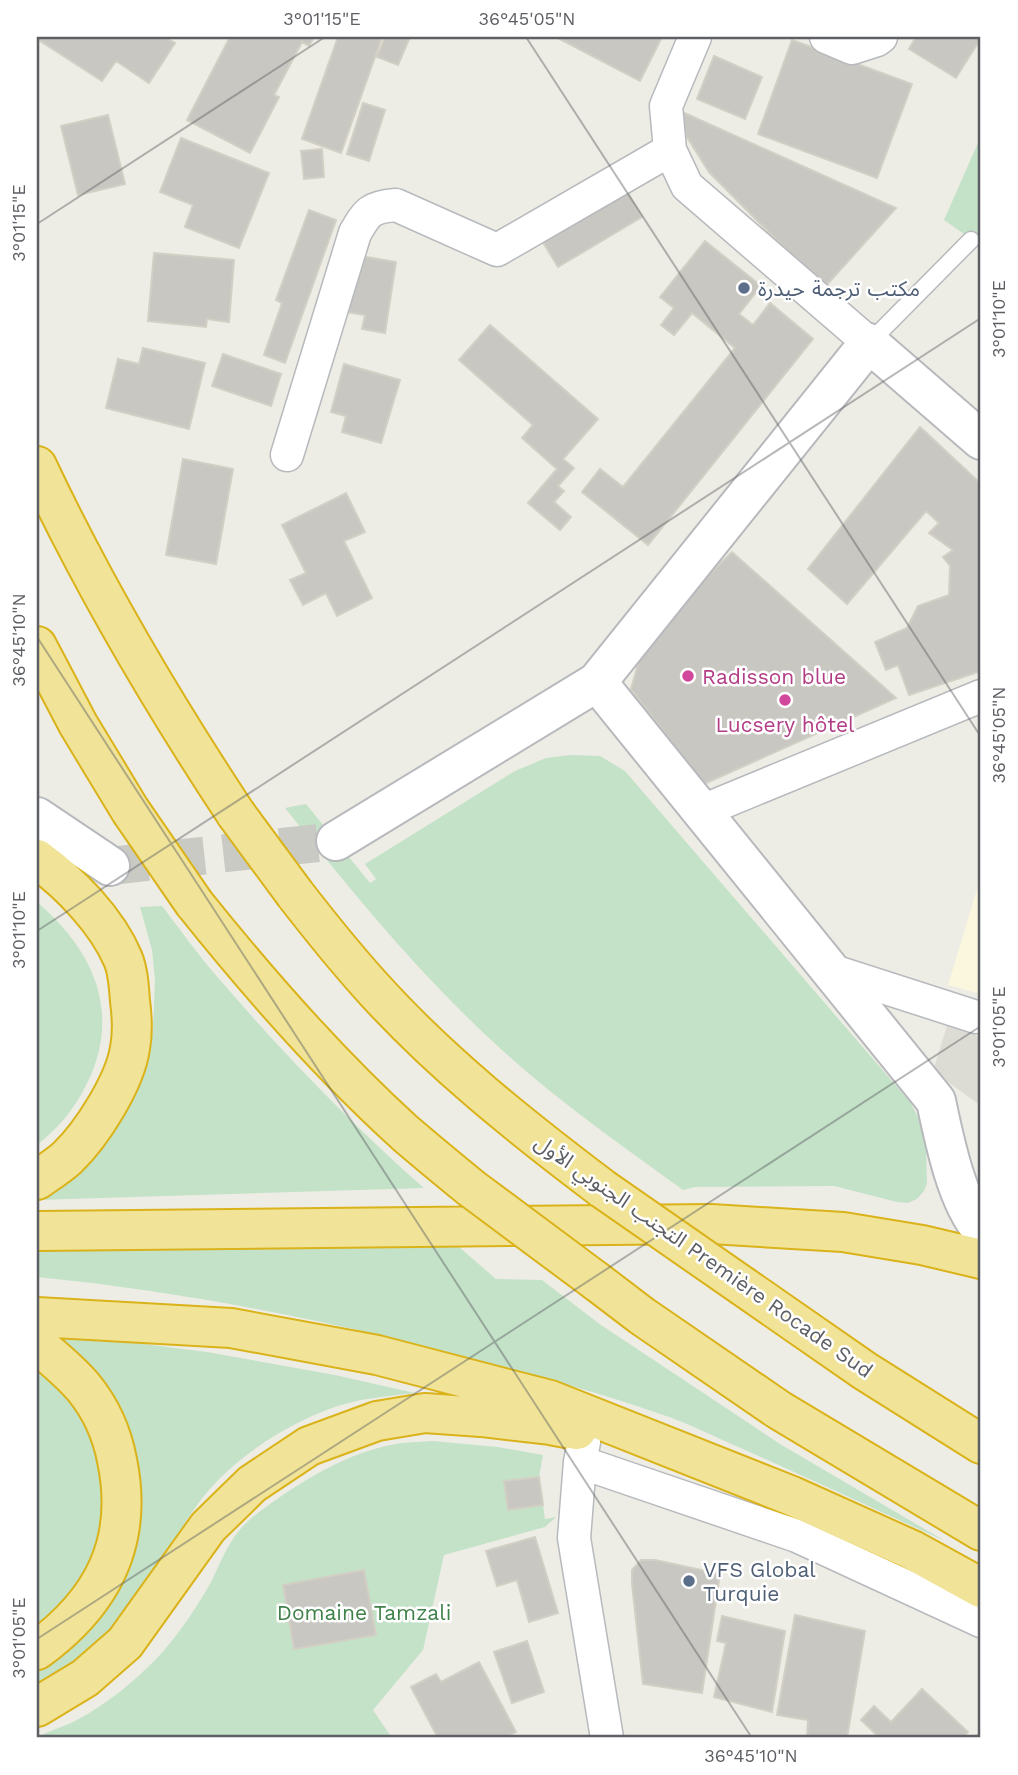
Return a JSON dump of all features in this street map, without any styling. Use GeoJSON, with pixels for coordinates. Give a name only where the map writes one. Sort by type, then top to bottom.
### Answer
{"type":"FeatureCollection","features":[{"type":"Feature","properties":{"kind":"highway","name":"التجنب الجنوبي الأول Première Rocade Sud"},"geometry":{"type":"LineString","coordinates":[[37,466],[70,533],[185,737],[236,814],[295,894],[370,986],[474,1086],[603,1189],[865,1371],[981,1444]]}},
{"type":"Feature","properties":{"kind":"highway"},"geometry":{"type":"LineString","coordinates":[[37,646],[78,724],[130,810],[194,903],[289,1016],[404,1132],[471,1188],[642,1316],[779,1410],[981,1531]]}},
{"type":"Feature","properties":{"kind":"highway"},"geometry":{"type":"LineString","coordinates":[[37,857],[72,888],[115,942],[124,962],[132,1021],[130,1050],[120,1080],[107,1104],[68,1156],[37,1180]]}},
{"type":"Feature","properties":{"kind":"highway"},"geometry":{"type":"LineString","coordinates":[[37,1231],[711,1224],[843,1232],[922,1245],[981,1259]]}},
{"type":"Feature","properties":{"kind":"highway"},"geometry":{"type":"LineString","coordinates":[[37,1317],[231,1328],[377,1355],[550,1400],[792,1496],[912,1550],[981,1588]]}},
{"type":"Feature","properties":{"kind":"highway"},"geometry":{"type":"LineString","coordinates":[[37,1344],[84,1388],[100,1412],[113,1440],[121,1478],[122,1516],[114,1554],[96,1591],[60,1633],[37,1650]]}},
{"type":"Feature","properties":{"kind":"highway"},"geometry":{"type":"LineString","coordinates":[[37,1707],[85,1678],[125,1643],[208,1527],[252,1484],[309,1446],[377,1421],[425,1413],[551,1424],[583,1447],[626,1440],[792,1496]]}},
{"type":"Feature","properties":{"kind":"street"},"geometry":{"type":"LineString","coordinates":[[695,37],[666,106],[670,150],[687,186],[981,440]]}},
{"type":"Feature","properties":{"kind":"street"},"geometry":{"type":"LineString","coordinates":[[826,37],[852,48],[881,37]]}},
{"type":"Feature","properties":{"kind":"street"},"geometry":{"type":"LineString","coordinates":[[287,455],[355,233],[365,215],[379,206],[396,205],[497,250],[670,150]]}},
{"type":"Feature","properties":{"kind":"street"},"geometry":{"type":"LineString","coordinates":[[336,841],[597,682],[869,343]]}},
{"type":"Feature","properties":{"kind":"street"},"geometry":{"type":"LineString","coordinates":[[597,682],[936,1101],[948,1154],[965,1200],[981,1229]]}},
{"type":"Feature","properties":{"kind":"street"},"geometry":{"type":"LineString","coordinates":[[702,811],[981,696]]}},
{"type":"Feature","properties":{"kind":"street"},"geometry":{"type":"LineString","coordinates":[[37,817],[110,866],[72,856],[37,857]]}},
{"type":"Feature","properties":{"kind":"street"},"geometry":{"type":"LineString","coordinates":[[830,970],[979,1009]]}},
{"type":"Feature","properties":{"kind":"street"},"geometry":{"type":"LineString","coordinates":[[607,1738],[574,1538],[583,1447],[797,1536],[981,1621]]}},
{"type":"Feature","properties":{"kind":"lane"},"geometry":{"type":"LineString","coordinates":[[869,343],[971,240]]}},
{"type":"Feature","properties":{"kind":"shaded area"},"geometry":{"type":"Polygon","coordinates":[[[981,876],[981,994],[948,985],[981,876]]]}},
{"type":"Feature","properties":{"kind":"shaded area"},"geometry":{"type":"Polygon","coordinates":[[[947,1026],[981,1037],[981,1106],[933,1071],[947,1026]]]}},
{"type":"Feature","properties":{"kind":"green space"},"geometry":{"type":"Polygon","coordinates":[[[981,136],[981,246],[944,220],[981,136]]]}},
{"type":"Feature","properties":{"kind":"green space"},"geometry":{"type":"Polygon","coordinates":[[[570,755],[600,756],[625,771],[910,1102],[920,1121],[926,1147],[927,1183],[917,1199],[908,1203],[897,1202],[834,1186],[695,1187],[683,1190],[545,1087],[472,1022],[389,934],[285,808],[306,804],[370,883],[376,879],[365,864],[515,771],[546,758],[570,755]]]}},
{"type":"Feature","properties":{"kind":"green space"},"geometry":{"type":"Polygon","coordinates":[[[37,902],[58,922],[89,965],[98,989],[102,1013],[101,1039],[95,1066],[82,1093],[62,1121],[37,1145],[37,902]]]}},
{"type":"Feature","properties":{"kind":"green space"},"geometry":{"type":"Polygon","coordinates":[[[162,906],[214,973],[289,1057],[424,1188],[37,1200],[37,1196],[72,1179],[93,1158],[108,1141],[136,1092],[150,1052],[155,980],[152,950],[140,907],[162,906]]]}},
{"type":"Feature","properties":{"kind":"green space"},"geometry":{"type":"Polygon","coordinates":[[[37,1246],[459,1247],[496,1279],[542,1280],[601,1325],[780,1444],[945,1541],[691,1426],[624,1402],[455,1354],[337,1325],[158,1292],[37,1277],[37,1246]]]}},
{"type":"Feature","properties":{"kind":"green space"},"geometry":{"type":"Polygon","coordinates":[[[41,1331],[207,1352],[335,1375],[415,1393],[340,1405],[296,1424],[255,1449],[204,1496],[144,1591],[113,1632],[93,1650],[37,1686],[37,1666],[137,1530],[41,1331]]]}},
{"type":"Feature","properties":{"kind":"green space"},"geometry":{"type":"Polygon","coordinates":[[[37,1364],[72,1400],[98,1445],[107,1497],[91,1572],[37,1633],[37,1364]]]}},
{"type":"Feature","properties":{"kind":"green space","name":"Domaine Tamzali"},"geometry":{"type":"Polygon","coordinates":[[[433,1441],[498,1447],[543,1455],[539,1477],[504,1481],[508,1509],[543,1505],[545,1519],[556,1517],[545,1527],[444,1555],[423,1650],[373,1710],[392,1738],[37,1738],[98,1708],[159,1656],[200,1601],[237,1533],[261,1511],[308,1479],[338,1463],[384,1446],[433,1441]]]}},
{"type":"Feature","properties":{"kind":"building"},"geometry":{"type":"Polygon","coordinates":[[[37,37],[165,37],[175,43],[149,83],[116,61],[102,81],[37,37]]]}},
{"type":"Feature","properties":{"kind":"building"},"geometry":{"type":"Polygon","coordinates":[[[230,37],[314,37],[309,46],[302,42],[274,95],[279,97],[250,153],[187,120],[230,37]]]}},
{"type":"Feature","properties":{"kind":"building"},"geometry":{"type":"Polygon","coordinates":[[[338,37],[382,37],[341,153],[302,139],[338,37]]]}},
{"type":"Feature","properties":{"kind":"building"},"geometry":{"type":"Polygon","coordinates":[[[385,37],[410,37],[398,65],[377,57],[385,37]]]}},
{"type":"Feature","properties":{"kind":"building"},"geometry":{"type":"Polygon","coordinates":[[[556,37],[662,37],[640,81],[556,37]]]}},
{"type":"Feature","properties":{"kind":"building"},"geometry":{"type":"Polygon","coordinates":[[[916,37],[981,38],[956,78],[909,49],[916,37]]]}},
{"type":"Feature","properties":{"kind":"building"},"geometry":{"type":"Polygon","coordinates":[[[792,40],[912,84],[877,178],[758,134],[792,40]]]}},
{"type":"Feature","properties":{"kind":"building"},"geometry":{"type":"Polygon","coordinates":[[[714,56],[762,77],[745,119],[697,99],[714,56]]]}},
{"type":"Feature","properties":{"kind":"building"},"geometry":{"type":"Polygon","coordinates":[[[363,103],[385,110],[369,161],[347,154],[363,103]]]}},
{"type":"Feature","properties":{"kind":"building"},"geometry":{"type":"Polygon","coordinates":[[[680,111],[896,208],[824,288],[709,172],[677,121],[680,111]]]}},
{"type":"Feature","properties":{"kind":"building"},"geometry":{"type":"Polygon","coordinates":[[[108,115],[125,184],[78,195],[61,126],[108,115]]]}},
{"type":"Feature","properties":{"kind":"building"},"geometry":{"type":"Polygon","coordinates":[[[181,138],[269,173],[239,248],[185,227],[193,205],[160,192],[181,138]]]}},
{"type":"Feature","properties":{"kind":"building"},"geometry":{"type":"Polygon","coordinates":[[[322,149],[324,177],[304,179],[301,151],[322,149]]]}},
{"type":"Feature","properties":{"kind":"building"},"geometry":{"type":"Polygon","coordinates":[[[625,188],[642,217],[558,267],[541,239],[625,188]]]}},
{"type":"Feature","properties":{"kind":"building"},"geometry":{"type":"Polygon","coordinates":[[[309,210],[336,220],[285,363],[264,355],[282,303],[276,300],[309,210]]]}},
{"type":"Feature","properties":{"kind":"building"},"geometry":{"type":"Polygon","coordinates":[[[705,241],[761,286],[739,314],[753,325],[770,303],[813,339],[648,545],[582,492],[600,469],[623,487],[735,348],[692,313],[674,335],[661,325],[674,308],[660,297],[705,241]]]}},
{"type":"Feature","properties":{"kind":"building"},"geometry":{"type":"Polygon","coordinates":[[[154,253],[234,260],[229,322],[207,319],[206,327],[148,321],[154,253]]]}},
{"type":"Feature","properties":{"kind":"building"},"geometry":{"type":"Polygon","coordinates":[[[355,255],[396,262],[385,333],[362,329],[365,315],[345,312],[355,255]]]}},
{"type":"Feature","properties":{"kind":"building"},"geometry":{"type":"Polygon","coordinates":[[[490,325],[598,419],[563,459],[574,468],[558,486],[564,491],[554,502],[571,517],[560,530],[528,503],[557,469],[522,438],[533,425],[459,360],[490,325]]]}},
{"type":"Feature","properties":{"kind":"building"},"geometry":{"type":"Polygon","coordinates":[[[143,348],[205,363],[189,429],[106,408],[118,359],[139,364],[143,348]]]}},
{"type":"Feature","properties":{"kind":"building"},"geometry":{"type":"Polygon","coordinates":[[[223,354],[281,374],[271,406],[212,386],[223,354]]]}},
{"type":"Feature","properties":{"kind":"building"},"geometry":{"type":"Polygon","coordinates":[[[344,364],[400,380],[381,443],[342,432],[346,416],[331,412],[344,364]]]}},
{"type":"Feature","properties":{"kind":"building"},"geometry":{"type":"Polygon","coordinates":[[[920,427],[981,484],[981,671],[909,695],[898,665],[886,670],[875,642],[907,628],[918,606],[949,595],[950,566],[943,557],[953,550],[929,533],[939,523],[926,511],[847,604],[808,569],[920,427]]]}},
{"type":"Feature","properties":{"kind":"building"},"geometry":{"type":"Polygon","coordinates":[[[183,459],[233,469],[216,564],[166,555],[183,459]]]}},
{"type":"Feature","properties":{"kind":"building"},"geometry":{"type":"Polygon","coordinates":[[[346,493],[365,532],[344,541],[372,598],[337,616],[326,593],[303,605],[290,580],[306,573],[282,525],[346,493]]]}},
{"type":"Feature","properties":{"kind":"building"},"geometry":{"type":"Polygon","coordinates":[[[732,552],[896,698],[704,784],[631,689],[646,636],[732,552]]]}},
{"type":"Feature","properties":{"kind":"building"},"geometry":{"type":"Polygon","coordinates":[[[539,1477],[543,1505],[508,1510],[504,1481],[539,1477]]]}},
{"type":"Feature","properties":{"kind":"building"},"geometry":{"type":"Polygon","coordinates":[[[535,1537],[558,1613],[529,1622],[517,1580],[497,1586],[486,1551],[535,1537]]]}},
{"type":"Feature","properties":{"kind":"building"},"geometry":{"type":"Polygon","coordinates":[[[641,1560],[655,1560],[720,1574],[702,1693],[643,1684],[632,1584],[632,1570],[641,1560]]]}},
{"type":"Feature","properties":{"kind":"building"},"geometry":{"type":"Polygon","coordinates":[[[364,1570],[376,1635],[294,1649],[283,1585],[364,1570]]]}},
{"type":"Feature","properties":{"kind":"building"},"geometry":{"type":"Polygon","coordinates":[[[795,1615],[865,1631],[847,1738],[807,1736],[808,1720],[777,1715],[795,1615]]]}},
{"type":"Feature","properties":{"kind":"building"},"geometry":{"type":"Polygon","coordinates":[[[722,1616],[785,1631],[772,1712],[714,1697],[726,1643],[717,1641],[722,1616]]]}},
{"type":"Feature","properties":{"kind":"building"},"geometry":{"type":"Polygon","coordinates":[[[527,1641],[544,1692],[512,1703],[494,1652],[527,1641]]]}},
{"type":"Feature","properties":{"kind":"building"},"geometry":{"type":"Polygon","coordinates":[[[479,1662],[516,1732],[503,1738],[438,1738],[411,1687],[436,1674],[441,1682],[479,1662]]]}},
{"type":"Feature","properties":{"kind":"building"},"geometry":{"type":"Polygon","coordinates":[[[922,1689],[968,1732],[965,1735],[969,1738],[880,1738],[861,1720],[874,1706],[891,1722],[922,1689]]]}},
{"type":"Feature","properties":{"kind":"tunnel"},"geometry":{"type":"LineString","coordinates":[[110,866],[336,841]]}},
{"type":"Feature","properties":{"kind":"place","name":"مكتب ترجمة حيدرة"},"geometry":{"type":"Point","coordinates":[744,288]}},
{"type":"Feature","properties":{"kind":"place","name":"Radisson blue"},"geometry":{"type":"Point","coordinates":[688,676]}},
{"type":"Feature","properties":{"kind":"place","name":"Lucsery hôtel"},"geometry":{"type":"Point","coordinates":[785,700]}},
{"type":"Feature","properties":{"kind":"place","name":"VFS Global Turquie"},"geometry":{"type":"Point","coordinates":[689,1581]}}]}
